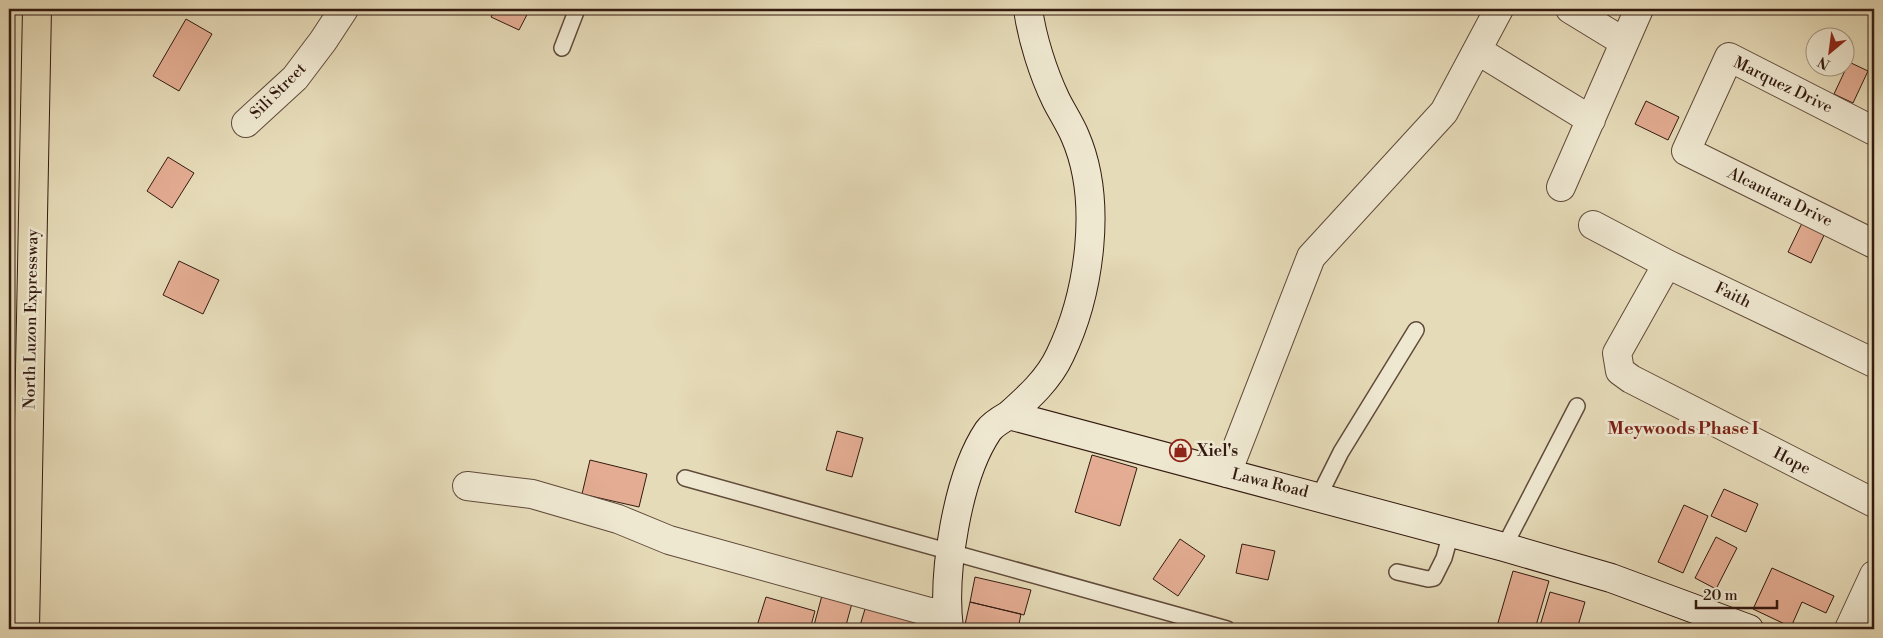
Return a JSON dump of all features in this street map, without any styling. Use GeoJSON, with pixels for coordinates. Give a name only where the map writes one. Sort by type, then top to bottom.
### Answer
{"type":"FeatureCollection","features":[{"type":"Feature","properties":{"kind":"highway","name":"North Luzon Expressway"},"geometry":{"type":"LineString","coordinates":[[25,629],[37,9]]}},
{"type":"Feature","properties":{"kind":"street","name":"Sili Street"},"geometry":{"type":"LineString","coordinates":[[246,123],[295,78],[324,41],[344,9]]}},
{"type":"Feature","properties":{"kind":"street"},"geometry":{"type":"LineString","coordinates":[[467,486],[532,494],[618,519],[669,540],[926,611],[948,622],[950,552],[971,468],[988,430],[1009,415],[1038,388],[1060,355],[1080,295],[1090,232],[1086,168],[1075,137],[1055,98],[1044,67],[1028,9]]}},
{"type":"Feature","properties":{"kind":"street"},"geometry":{"type":"LineString","coordinates":[[1227,473],[1311,257],[1444,112],[1500,9]]}},
{"type":"Feature","properties":{"kind":"street"},"geometry":{"type":"LineString","coordinates":[[1570,9],[1624,42]]}},
{"type":"Feature","properties":{"kind":"street"},"geometry":{"type":"LineString","coordinates":[[1561,187],[1639,9]]}},
{"type":"Feature","properties":{"kind":"street"},"geometry":{"type":"LineString","coordinates":[[1477,50],[1590,120]]}},
{"type":"Feature","properties":{"kind":"street","name":"Marquez Drive"},"geometry":{"type":"LineString","coordinates":[[1686,151],[1729,57],[1874,131]]}},
{"type":"Feature","properties":{"kind":"street","name":"Alcantara Drive"},"geometry":{"type":"LineString","coordinates":[[1686,151],[1874,244]]}},
{"type":"Feature","properties":{"kind":"street","name":"Faith"},"geometry":{"type":"LineString","coordinates":[[1593,225],[1667,264],[1874,363]]}},
{"type":"Feature","properties":{"kind":"street","name":"Hope"},"geometry":{"type":"LineString","coordinates":[[1667,264],[1617,353],[1620,370],[1631,379],[1874,503]]}},
{"type":"Feature","properties":{"kind":"street","name":"Lawa Road"},"geometry":{"type":"LineString","coordinates":[[1009,415],[1319,496],[1504,547],[1611,578],[1749,629]]}},
{"type":"Feature","properties":{"kind":"street"},"geometry":{"type":"LineString","coordinates":[[1848,629],[1874,575]]}},
{"type":"Feature","properties":{"kind":"lane"},"geometry":{"type":"LineString","coordinates":[[562,48],[577,9]]}},
{"type":"Feature","properties":{"kind":"lane"},"geometry":{"type":"LineString","coordinates":[[1319,496],[1342,452],[1416,330]]}},
{"type":"Feature","properties":{"kind":"lane"},"geometry":{"type":"LineString","coordinates":[[1504,547],[1577,406]]}},
{"type":"Feature","properties":{"kind":"lane"},"geometry":{"type":"LineString","coordinates":[[685,478],[1227,629]]}},
{"type":"Feature","properties":{"kind":"lane"},"geometry":{"type":"LineString","coordinates":[[1397,572],[1428,579],[1434,578],[1444,558],[1451,533]]}},
{"type":"Feature","properties":{"kind":"building"},"geometry":{"type":"Polygon","coordinates":[[[495,9],[530,9],[519,30],[491,17],[495,9]]]}},
{"type":"Feature","properties":{"kind":"building"},"geometry":{"type":"Polygon","coordinates":[[[186,19],[212,34],[179,91],[153,76],[186,19]]]}},
{"type":"Feature","properties":{"kind":"building"},"geometry":{"type":"Polygon","coordinates":[[[1856,65],[1868,71],[1853,103],[1834,94],[1842,78],[1856,78],[1856,65]]]}},
{"type":"Feature","properties":{"kind":"building"},"geometry":{"type":"Polygon","coordinates":[[[1646,101],[1679,117],[1668,140],[1635,124],[1646,101]]]}},
{"type":"Feature","properties":{"kind":"building"},"geometry":{"type":"Polygon","coordinates":[[[168,157],[194,173],[172,208],[147,191],[168,157]]]}},
{"type":"Feature","properties":{"kind":"building"},"geometry":{"type":"Polygon","coordinates":[[[1804,219],[1827,229],[1811,263],[1788,252],[1804,219]]]}},
{"type":"Feature","properties":{"kind":"building"},"geometry":{"type":"Polygon","coordinates":[[[179,261],[219,280],[203,314],[163,295],[179,261]]]}},
{"type":"Feature","properties":{"kind":"building"},"geometry":{"type":"Polygon","coordinates":[[[837,431],[863,438],[852,477],[826,470],[837,431]]]}},
{"type":"Feature","properties":{"kind":"building"},"geometry":{"type":"Polygon","coordinates":[[[1092,455],[1137,468],[1120,526],[1075,512],[1092,455]]]}},
{"type":"Feature","properties":{"kind":"building"},"geometry":{"type":"Polygon","coordinates":[[[590,460],[647,474],[639,507],[582,494],[590,460]]]}},
{"type":"Feature","properties":{"kind":"building"},"geometry":{"type":"Polygon","coordinates":[[[1724,489],[1758,504],[1746,532],[1711,516],[1724,489]]]}},
{"type":"Feature","properties":{"kind":"building"},"geometry":{"type":"Polygon","coordinates":[[[1684,505],[1708,516],[1683,573],[1658,562],[1684,505]]]}},
{"type":"Feature","properties":{"kind":"building"},"geometry":{"type":"Polygon","coordinates":[[[1716,537],[1737,548],[1716,589],[1695,578],[1716,537]]]}},
{"type":"Feature","properties":{"kind":"building"},"geometry":{"type":"Polygon","coordinates":[[[1180,539],[1205,556],[1178,596],[1153,579],[1180,539]]]}},
{"type":"Feature","properties":{"kind":"building"},"geometry":{"type":"Polygon","coordinates":[[[1242,544],[1275,551],[1268,580],[1236,573],[1242,544]]]}},
{"type":"Feature","properties":{"kind":"building"},"geometry":{"type":"Polygon","coordinates":[[[1772,568],[1834,596],[1826,613],[1802,602],[1791,627],[1753,609],[1772,568]]]}},
{"type":"Feature","properties":{"kind":"building"},"geometry":{"type":"Polygon","coordinates":[[[1513,571],[1549,581],[1535,629],[1510,629],[1497,626],[1513,571]]]}},
{"type":"Feature","properties":{"kind":"building"},"geometry":{"type":"Polygon","coordinates":[[[975,577],[1031,590],[1024,615],[970,602],[975,577]]]}},
{"type":"Feature","properties":{"kind":"building"},"geometry":{"type":"Polygon","coordinates":[[[824,588],[854,596],[845,629],[813,629],[824,588]]]}},
{"type":"Feature","properties":{"kind":"building"},"geometry":{"type":"Polygon","coordinates":[[[1550,592],[1585,602],[1577,629],[1539,629],[1550,592]]]}},
{"type":"Feature","properties":{"kind":"building"},"geometry":{"type":"Polygon","coordinates":[[[766,597],[815,611],[810,629],[756,629],[766,597]]]}},
{"type":"Feature","properties":{"kind":"building"},"geometry":{"type":"Polygon","coordinates":[[[868,599],[918,614],[912,629],[859,629],[868,599]]]}},
{"type":"Feature","properties":{"kind":"building"},"geometry":{"type":"Polygon","coordinates":[[[970,602],[1021,614],[1018,629],[964,629],[970,602]]]}},
{"type":"Feature","properties":{"kind":"place","name":"Xiel's"},"geometry":{"type":"Point","coordinates":[1181,451]}},
{"type":"Feature","properties":{"kind":"district","name":"Meywoods Phase I"},"geometry":{"type":"Point","coordinates":[1683,428]}}]}
